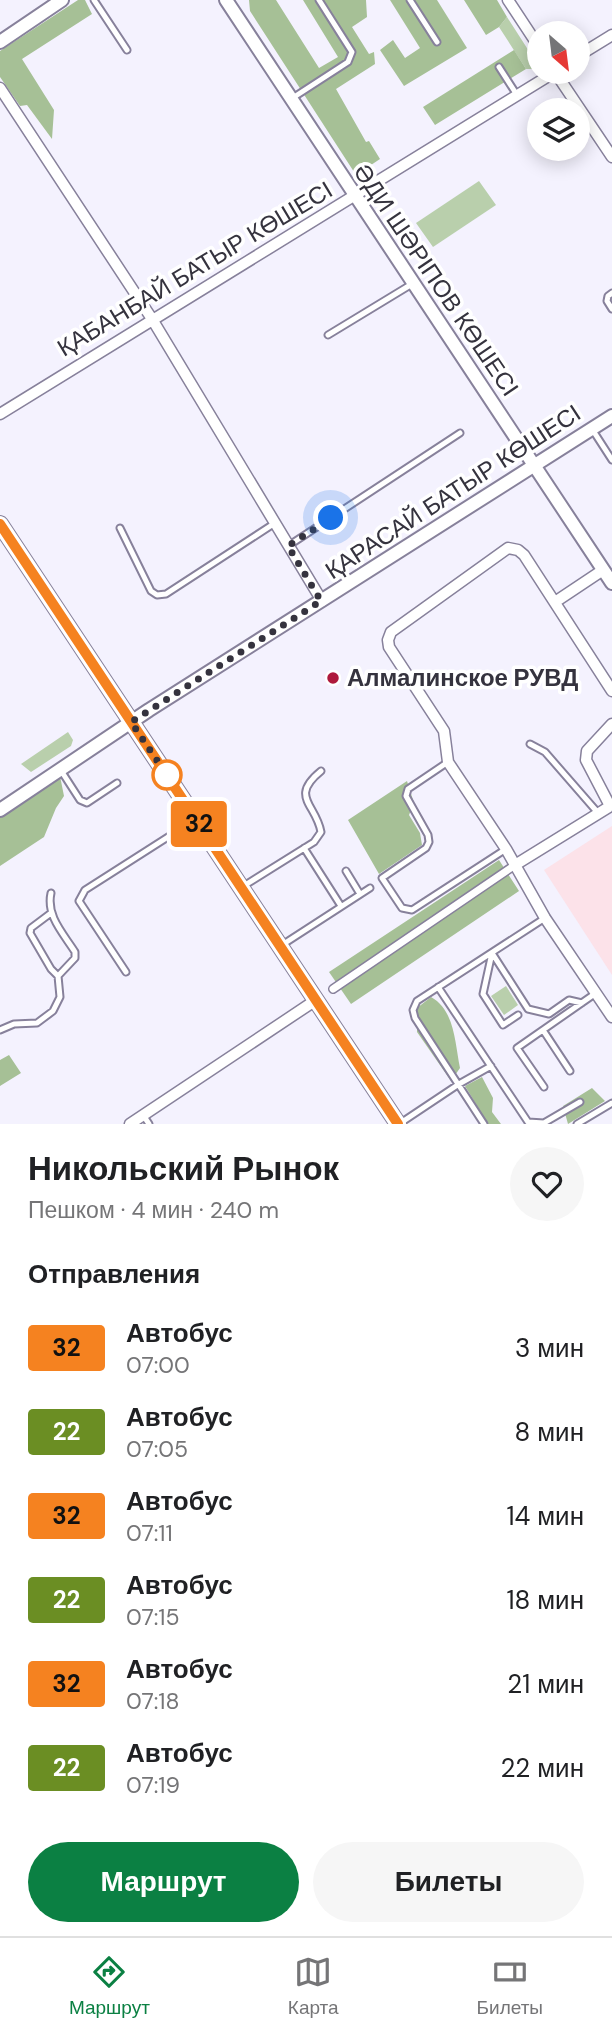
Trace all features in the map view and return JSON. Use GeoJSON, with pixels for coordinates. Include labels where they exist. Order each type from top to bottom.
{"type":"FeatureCollection","features":[{"type":"Feature","properties":{"kind":"main road"},"geometry":{"type":"LineString","coordinates":[[0,524],[398,1124]]}},
{"type":"Feature","properties":{"kind":"street"},"geometry":{"type":"LineString","coordinates":[[0,42],[62,0]]}},
{"type":"Feature","properties":{"kind":"street","name":"ӘДИ ШӘРІПОВ КӨШЕСІ"},"geometry":{"type":"LineString","coordinates":[[226,0],[612,583]]}},
{"type":"Feature","properties":{"kind":"street"},"geometry":{"type":"LineString","coordinates":[[508,0],[527,29]]}},
{"type":"Feature","properties":{"kind":"street"},"geometry":{"type":"LineString","coordinates":[[590,49],[612,35]]}},
{"type":"Feature","properties":{"kind":"street","name":"ҚАБАНБАЙ БАТЫР КӨШЕСІ"},"geometry":{"type":"LineString","coordinates":[[0,414],[535,84]]}},
{"type":"Feature","properties":{"kind":"street"},"geometry":{"type":"LineString","coordinates":[[563,84],[612,157]]}},
{"type":"Feature","properties":{"kind":"street"},"geometry":{"type":"LineString","coordinates":[[0,88],[152,319],[321,601]]}},
{"type":"Feature","properties":{"kind":"street","name":"ҚАРАСАЙ БАТЫР КӨШЕСІ"},"geometry":{"type":"LineString","coordinates":[[0,810],[131,722],[612,416]]}},
{"type":"Feature","properties":{"kind":"street"},"geometry":{"type":"LineString","coordinates":[[612,691],[524,555],[518,550],[508,548],[391,632],[388,640],[389,647],[444,731],[448,762],[506,849],[545,918],[612,1017]]}},
{"type":"Feature","properties":{"kind":"street"},"geometry":{"type":"LineString","coordinates":[[555,602],[603,569]]}},
{"type":"Feature","properties":{"kind":"street"},"geometry":{"type":"LineString","coordinates":[[333,989],[515,865],[611,805],[586,760],[587,751],[612,724]]}},
{"type":"Feature","properties":{"kind":"street"},"geometry":{"type":"LineString","coordinates":[[130,1124],[146,1119],[316,1000]]}},
{"type":"Feature","properties":{"kind":"lane"},"geometry":{"type":"LineString","coordinates":[[94,0],[114,23],[127,50]]}},
{"type":"Feature","properties":{"kind":"lane"},"geometry":{"type":"LineString","coordinates":[[291,99],[348,62],[351,57],[352,52],[319,0]]}},
{"type":"Feature","properties":{"kind":"lane"},"geometry":{"type":"LineString","coordinates":[[410,0],[437,42]]}},
{"type":"Feature","properties":{"kind":"lane"},"geometry":{"type":"LineString","coordinates":[[499,67],[517,95]]}},
{"type":"Feature","properties":{"kind":"lane"},"geometry":{"type":"LineString","coordinates":[[328,335],[413,283]]}},
{"type":"Feature","properties":{"kind":"lane"},"geometry":{"type":"LineString","coordinates":[[612,293],[607,301],[612,309]]}},
{"type":"Feature","properties":{"kind":"lane"},"geometry":{"type":"LineString","coordinates":[[592,429],[612,460]]}},
{"type":"Feature","properties":{"kind":"lane"},"geometry":{"type":"LineString","coordinates":[[288,546],[460,433]]}},
{"type":"Feature","properties":{"kind":"lane"},"geometry":{"type":"LineString","coordinates":[[120,528],[151,591],[158,595],[166,594],[275,523]]}},
{"type":"Feature","properties":{"kind":"lane"},"geometry":{"type":"LineString","coordinates":[[530,744],[545,752],[599,814]]}},
{"type":"Feature","properties":{"kind":"lane"},"geometry":{"type":"LineString","coordinates":[[448,762],[408,789],[406,796],[428,835],[429,842],[426,848],[382,878],[402,908],[412,910],[506,849]]}},
{"type":"Feature","properties":{"kind":"lane"},"geometry":{"type":"LineString","coordinates":[[60,769],[80,800],[87,803],[117,783]]}},
{"type":"Feature","properties":{"kind":"lane"},"geometry":{"type":"LineString","coordinates":[[241,888],[314,842],[321,832],[304,791],[309,781],[321,772]]}},
{"type":"Feature","properties":{"kind":"lane"},"geometry":{"type":"LineString","coordinates":[[126,972],[79,901],[80,895],[196,819]]}},
{"type":"Feature","properties":{"kind":"lane"},"geometry":{"type":"LineString","coordinates":[[304,848],[341,906]]}},
{"type":"Feature","properties":{"kind":"lane"},"geometry":{"type":"LineString","coordinates":[[346,871],[360,894]]}},
{"type":"Feature","properties":{"kind":"lane"},"geometry":{"type":"LineString","coordinates":[[280,946],[370,888]]}},
{"type":"Feature","properties":{"kind":"lane"},"geometry":{"type":"LineString","coordinates":[[51,893],[51,913],[75,952],[75,958],[58,976]]}},
{"type":"Feature","properties":{"kind":"lane"},"geometry":{"type":"LineString","coordinates":[[0,1030],[14,1024],[37,1023],[53,1011],[60,997],[58,976],[30,933],[31,928],[51,913]]}},
{"type":"Feature","properties":{"kind":"lane"},"geometry":{"type":"LineString","coordinates":[[484,1124],[415,1018],[413,1010],[417,1001],[545,918]]}},
{"type":"Feature","properties":{"kind":"lane"},"geometry":{"type":"LineString","coordinates":[[492,953],[528,1009],[550,1014],[569,1000],[582,1003]]}},
{"type":"Feature","properties":{"kind":"lane"},"geometry":{"type":"LineString","coordinates":[[492,953],[483,994],[503,1025],[519,1015]]}},
{"type":"Feature","properties":{"kind":"lane"},"geometry":{"type":"LineString","coordinates":[[438,987],[528,1122],[544,1124],[580,1102]]}},
{"type":"Feature","properties":{"kind":"lane"},"geometry":{"type":"LineString","coordinates":[[544,1087],[517,1048],[596,993]]}},
{"type":"Feature","properties":{"kind":"lane"},"geometry":{"type":"LineString","coordinates":[[543,1030],[570,1071]]}},
{"type":"Feature","properties":{"kind":"lane"},"geometry":{"type":"LineString","coordinates":[[398,1124],[491,1066]]}},
{"type":"Feature","properties":{"kind":"lane"},"geometry":{"type":"LineString","coordinates":[[577,1124],[612,1102]]}},
{"type":"Feature","properties":{"kind":"shaded area"},"geometry":{"type":"Polygon","coordinates":[[[612,826],[612,975],[544,870],[612,826]]]}},
{"type":"Feature","properties":{"kind":"green space"},"geometry":{"type":"Polygon","coordinates":[[[78,0],[85,0],[92,14],[22,59],[54,110],[52,139],[27,105],[20,106],[0,77],[0,51],[78,0]]]}},
{"type":"Feature","properties":{"kind":"green space"},"geometry":{"type":"Polygon","coordinates":[[[249,0],[276,0],[319,68],[338,57],[303,0],[366,0],[367,17],[352,27],[369,54],[374,52],[375,64],[336,89],[366,142],[369,141],[380,159],[356,175],[250,11],[249,0]]]}},
{"type":"Feature","properties":{"kind":"green space"},"geometry":{"type":"Polygon","coordinates":[[[390,0],[437,0],[467,48],[404,86],[380,50],[393,40],[405,58],[420,48],[390,0]]]}},
{"type":"Feature","properties":{"kind":"green space"},"geometry":{"type":"Polygon","coordinates":[[[464,0],[497,0],[507,17],[499,27],[486,35],[464,0]]]}},
{"type":"Feature","properties":{"kind":"green space"},"geometry":{"type":"Polygon","coordinates":[[[507,17],[527,48],[527,69],[526,69],[499,27],[507,17]]]}},
{"type":"Feature","properties":{"kind":"green space"},"geometry":{"type":"Polygon","coordinates":[[[514,50],[526,69],[435,125],[423,107],[514,50]]]}},
{"type":"Feature","properties":{"kind":"green space"},"geometry":{"type":"Polygon","coordinates":[[[479,181],[496,205],[433,247],[416,223],[479,181]]]}},
{"type":"Feature","properties":{"kind":"green space"},"geometry":{"type":"Polygon","coordinates":[[[68,732],[73,740],[71,746],[31,772],[21,764],[68,732]]]}},
{"type":"Feature","properties":{"kind":"green space"},"geometry":{"type":"Polygon","coordinates":[[[60,776],[64,796],[44,837],[0,866],[0,817],[60,776]]]}},
{"type":"Feature","properties":{"kind":"green space"},"geometry":{"type":"Polygon","coordinates":[[[407,781],[414,803],[409,815],[420,833],[422,845],[379,874],[348,820],[407,781]]]}},
{"type":"Feature","properties":{"kind":"green space"},"geometry":{"type":"Polygon","coordinates":[[[499,860],[519,891],[351,1004],[329,972],[499,860]]]}},
{"type":"Feature","properties":{"kind":"green space"},"geometry":{"type":"Polygon","coordinates":[[[506,986],[518,1005],[504,1015],[491,996],[506,986]]]}},
{"type":"Feature","properties":{"kind":"green space"},"geometry":{"type":"Polygon","coordinates":[[[431,997],[445,1010],[453,1028],[460,1068],[451,1081],[417,1032],[417,1008],[431,997]]]}},
{"type":"Feature","properties":{"kind":"green space"},"geometry":{"type":"Polygon","coordinates":[[[9,1055],[21,1073],[0,1086],[0,1060],[9,1055]]]}},
{"type":"Feature","properties":{"kind":"green space"},"geometry":{"type":"Polygon","coordinates":[[[482,1077],[493,1098],[492,1112],[501,1124],[488,1124],[465,1086],[482,1077]]]}},
{"type":"Feature","properties":{"kind":"green space"},"geometry":{"type":"Polygon","coordinates":[[[592,1088],[605,1101],[568,1124],[563,1106],[592,1088]]]}},
{"type":"Feature","properties":{"kind":"bus line","name":"32"},"geometry":{"type":"LineString","coordinates":[[0,524],[398,1124]]}},
{"type":"Feature","properties":{"kind":"place","name":"Алмалинское РУВД"},"geometry":{"type":"Point","coordinates":[333,678]}},
{"type":"Feature","properties":{"kind":"route"},"geometry":{"type":"LineString","coordinates":[[167,775],[169,778],[131,722],[321,601],[288,546],[331,518]]}}]}
